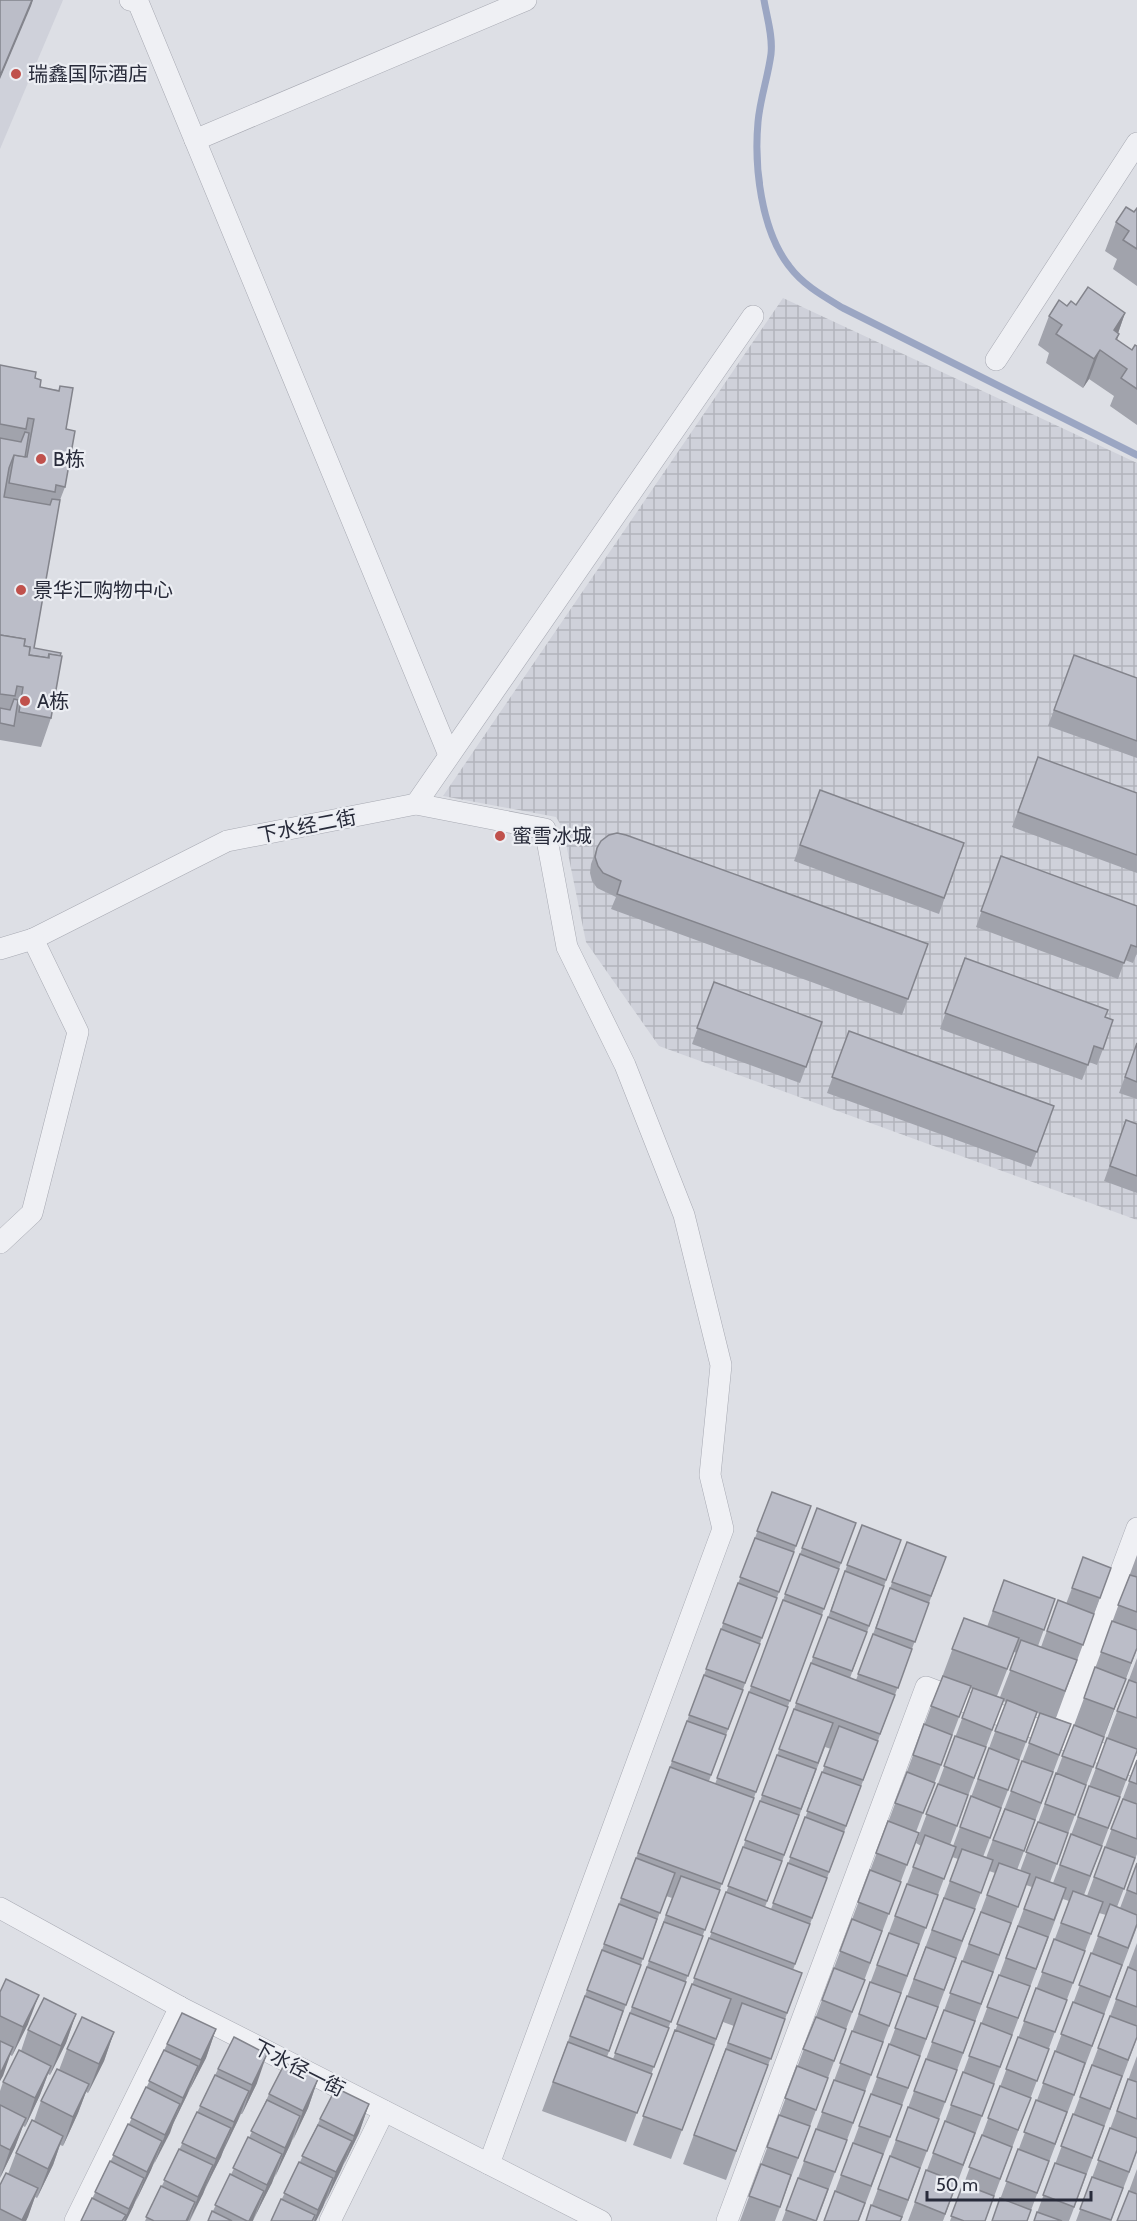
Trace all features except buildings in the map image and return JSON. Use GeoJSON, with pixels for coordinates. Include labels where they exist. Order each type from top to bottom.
{"type":"FeatureCollection","features":[{"type":"Feature","properties":{"kind":"street"},"geometry":{"type":"LineString","coordinates":[[130,0],[138,2],[449,755]]}},
{"type":"Feature","properties":{"kind":"street"},"geometry":{"type":"LineString","coordinates":[[195,140],[525,0]]}},
{"type":"Feature","properties":{"kind":"street"},"geometry":{"type":"LineString","coordinates":[[996,360],[1137,143]]}},
{"type":"Feature","properties":{"kind":"street"},"geometry":{"type":"LineString","coordinates":[[416,804],[753,316]]}},
{"type":"Feature","properties":{"kind":"street","name":"下水经二街"},"geometry":{"type":"LineString","coordinates":[[0,949],[33,939],[227,842],[416,804],[545,829],[567,946],[625,1065],[684,1215],[721,1365],[710,1476],[723,1529],[489,2164]]}},
{"type":"Feature","properties":{"kind":"street"},"geometry":{"type":"LineString","coordinates":[[0,1244],[32,1213],[78,1032],[33,939]]}},
{"type":"Feature","properties":{"kind":"street"},"geometry":{"type":"LineString","coordinates":[[1059,1737],[1137,1528]]}},
{"type":"Feature","properties":{"kind":"street"},"geometry":{"type":"LineString","coordinates":[[728,2221],[926,1687],[1137,1767]]}},
{"type":"Feature","properties":{"kind":"street","name":"下水径一街"},"geometry":{"type":"LineString","coordinates":[[0,1908],[180,2007],[601,2221]]}},
{"type":"Feature","properties":{"kind":"street"},"geometry":{"type":"LineString","coordinates":[[75,2221],[180,2007]]}},
{"type":"Feature","properties":{"kind":"street"},"geometry":{"type":"LineString","coordinates":[[330,2221],[384,2111]]}},
{"type":"Feature","properties":{"kind":"shaded area","name":"瑞鑫国际酒店"},"geometry":{"type":"Polygon","coordinates":[[[0,0],[63,0],[0,149],[0,0]]]}},
{"type":"Feature","properties":{"kind":"shaded area"},"geometry":{"type":"Polygon","coordinates":[[[783,298],[1137,463],[1137,1220],[659,1046],[586,942],[563,829],[556,817],[443,796],[783,298]]]}},
{"type":"Feature","properties":{"kind":"waterway"},"geometry":{"type":"LineString","coordinates":[[764,0],[771,47],[770,63],[760,105],[757,158],[766,216],[779,251],[789,266],[814,290],[843,308],[1137,455]]}},
{"type":"Feature","properties":{"kind":"place","name":"瑞鑫国际酒店"},"geometry":{"type":"Point","coordinates":[16,74]}},
{"type":"Feature","properties":{"kind":"place","name":"B栋"},"geometry":{"type":"Point","coordinates":[41,459]}},
{"type":"Feature","properties":{"kind":"place","name":"景华汇购物中心"},"geometry":{"type":"Point","coordinates":[21,590]}},
{"type":"Feature","properties":{"kind":"place","name":"A栋"},"geometry":{"type":"Point","coordinates":[25,701]}},
{"type":"Feature","properties":{"kind":"place","name":"蜜雪冰城"},"geometry":{"type":"Point","coordinates":[500,836]}}]}
